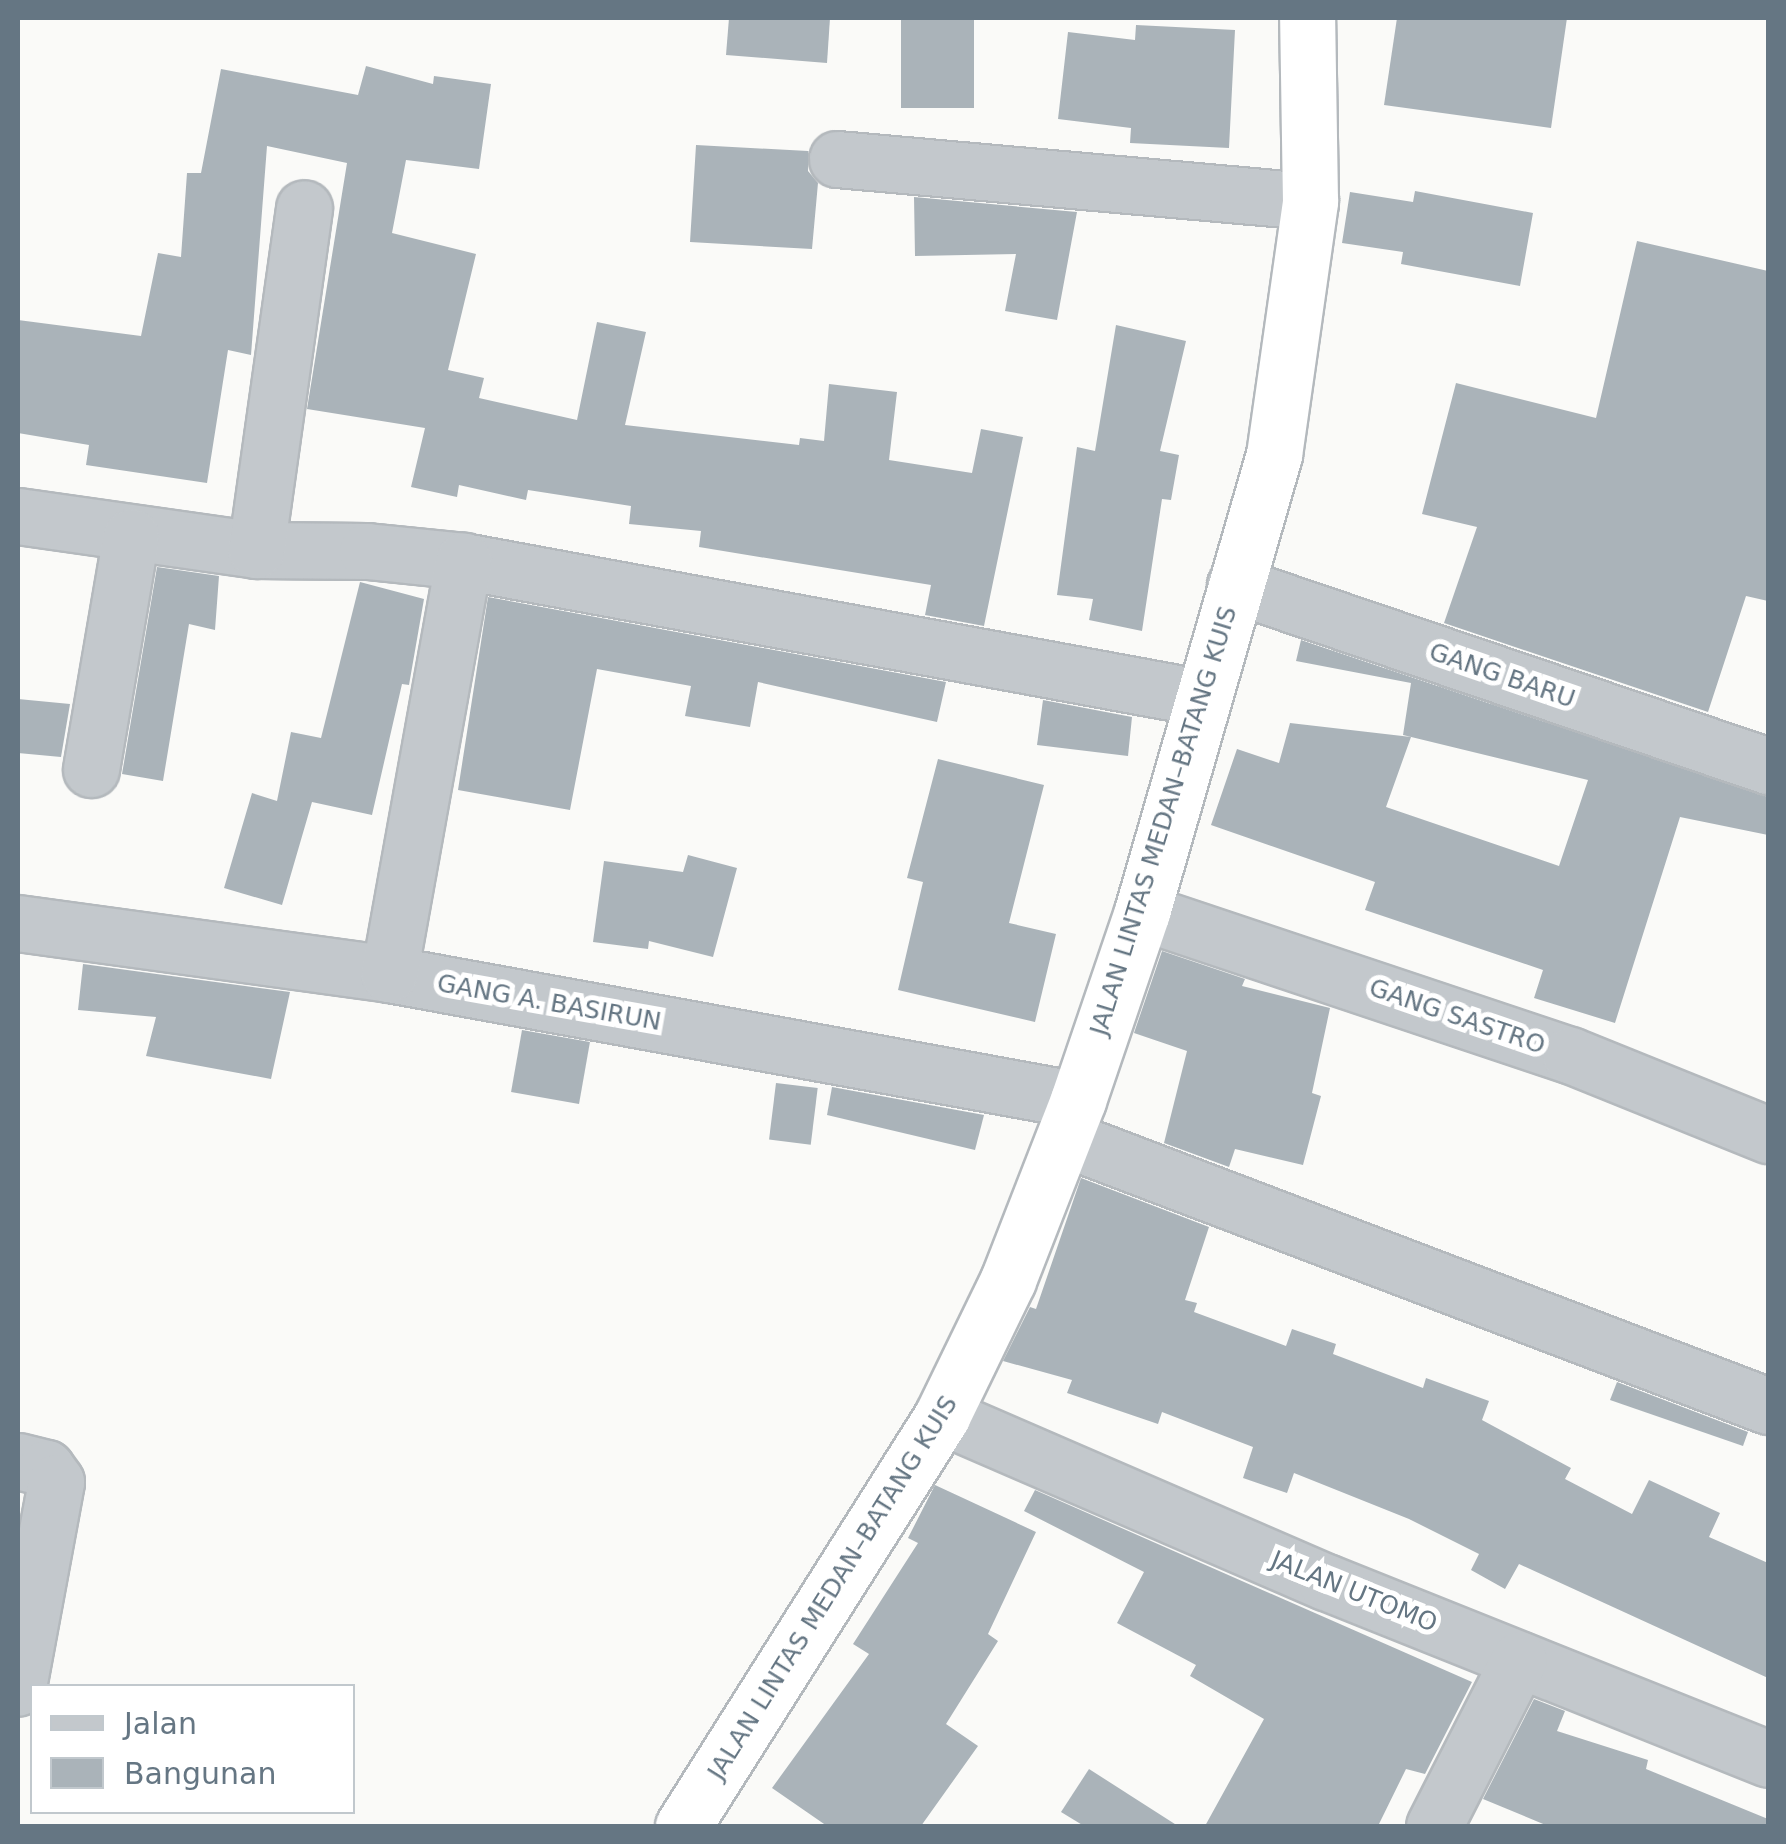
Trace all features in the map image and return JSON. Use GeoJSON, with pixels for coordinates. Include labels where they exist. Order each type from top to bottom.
{"type":"FeatureCollection","features":[{"type":"Feature","properties":{"kind":"highway","name":"JALAN LINTAS MEDAN–BATANG KUIS"},"geometry":{"type":"LineString","coordinates":[[683,1826],[942,1416],[1008,1280],[1071,1119],[1142,912],[1198,697],[1274,455],[1310,201],[1307,18]]}},
{"type":"Feature","properties":{"kind":"street"},"geometry":{"type":"LineString","coordinates":[[836,159],[1310,201]]}},
{"type":"Feature","properties":{"kind":"street"},"geometry":{"type":"LineString","coordinates":[[256,550],[304,208]]}},
{"type":"Feature","properties":{"kind":"street"},"geometry":{"type":"LineString","coordinates":[[18,516],[130,536],[256,550],[367,551],[463,561],[1198,697]]}},
{"type":"Feature","properties":{"kind":"street"},"geometry":{"type":"LineString","coordinates":[[91,769],[130,536]]}},
{"type":"Feature","properties":{"kind":"street"},"geometry":{"type":"LineString","coordinates":[[389,974],[463,561]]}},
{"type":"Feature","properties":{"kind":"street","name":"GANG BARU"},"geometry":{"type":"LineString","coordinates":[[1235,585],[1768,766]]}},
{"type":"Feature","properties":{"kind":"street","name":"GANG SASTRO"},"geometry":{"type":"LineString","coordinates":[[1142,912],[1570,1056],[1768,1135]]}},
{"type":"Feature","properties":{"kind":"street","name":"GANG A. BASIRUN"},"geometry":{"type":"LineString","coordinates":[[18,923],[389,974],[1071,1119],[1768,1406]]}},
{"type":"Feature","properties":{"kind":"street","name":"JALAN UTOMO"},"geometry":{"type":"LineString","coordinates":[[942,1416],[1519,1659],[1768,1759]]}},
{"type":"Feature","properties":{"kind":"street"},"geometry":{"type":"LineString","coordinates":[[18,1461],[46,1468],[56,1482],[18,1688]]}},
{"type":"Feature","properties":{"kind":"street"},"geometry":{"type":"LineString","coordinates":[[1434,1826],[1519,1659]]}},
{"type":"Feature","properties":{"kind":"building"},"geometry":{"type":"Polygon","coordinates":[[[729,18],[830,18],[827,63],[726,55],[729,18]]]}},
{"type":"Feature","properties":{"kind":"building"},"geometry":{"type":"Polygon","coordinates":[[[901,18],[974,18],[974,108],[901,108],[901,18]]]}},
{"type":"Feature","properties":{"kind":"building"},"geometry":{"type":"Polygon","coordinates":[[[1397,18],[1567,18],[1551,128],[1384,105],[1397,18]]]}},
{"type":"Feature","properties":{"kind":"building"},"geometry":{"type":"Polygon","coordinates":[[[1136,25],[1235,30],[1229,148],[1130,143],[1131,128],[1058,119],[1068,32],[1135,40],[1136,25]]]}},
{"type":"Feature","properties":{"kind":"building"},"geometry":{"type":"Polygon","coordinates":[[[366,66],[433,84],[434,76],[491,84],[479,169],[406,160],[392,233],[476,254],[448,370],[484,378],[479,398],[577,420],[597,322],[646,332],[625,425],[799,445],[800,438],[824,441],[829,384],[897,392],[889,460],[972,473],[981,429],[1023,437],[984,626],[925,615],[931,585],[699,547],[701,531],[629,524],[631,506],[528,490],[526,500],[459,485],[457,497],[411,487],[425,428],[307,409],[347,163],[267,146],[251,355],[228,350],[207,483],[86,465],[89,445],[18,433],[18,320],[141,336],[158,253],[181,257],[187,173],[201,173],[221,69],[358,95],[366,66]]]}},
{"type":"Feature","properties":{"kind":"building"},"geometry":{"type":"Polygon","coordinates":[[[696,145],[808,151],[808,171],[818,183],[812,249],[690,242],[696,145]]]}},
{"type":"Feature","properties":{"kind":"building"},"geometry":{"type":"Polygon","coordinates":[[[1415,191],[1533,213],[1520,286],[1401,264],[1403,252],[1342,243],[1350,192],[1413,202],[1415,191]]]}},
{"type":"Feature","properties":{"kind":"building"},"geometry":{"type":"Polygon","coordinates":[[[914,197],[1077,212],[1057,320],[1005,311],[1016,254],[915,256],[914,197]]]}},
{"type":"Feature","properties":{"kind":"building"},"geometry":{"type":"Polygon","coordinates":[[[1637,241],[1768,271],[1768,601],[1746,596],[1708,712],[1444,623],[1477,527],[1422,514],[1456,383],[1596,418],[1637,241]]]}},
{"type":"Feature","properties":{"kind":"building"},"geometry":{"type":"Polygon","coordinates":[[[1116,325],[1186,341],[1160,451],[1179,455],[1171,500],[1162,499],[1142,631],[1089,620],[1093,599],[1057,595],[1077,447],[1095,451],[1116,325]]]}},
{"type":"Feature","properties":{"kind":"building"},"geometry":{"type":"Polygon","coordinates":[[[157,567],[219,576],[215,630],[189,624],[163,781],[122,774],[157,567]]]}},
{"type":"Feature","properties":{"kind":"building"},"geometry":{"type":"Polygon","coordinates":[[[360,582],[424,599],[409,685],[402,684],[372,815],[312,802],[282,905],[224,888],[252,793],[277,801],[291,732],[321,738],[360,582]]]}},
{"type":"Feature","properties":{"kind":"building"},"geometry":{"type":"Polygon","coordinates":[[[488,597],[946,682],[937,722],[758,682],[750,727],[685,716],[691,686],[597,669],[570,810],[458,790],[488,597]]]}},
{"type":"Feature","properties":{"kind":"building"},"geometry":{"type":"Polygon","coordinates":[[[1301,640],[1768,797],[1768,835],[1680,817],[1615,1023],[1534,998],[1543,970],[1365,910],[1375,882],[1211,825],[1237,749],[1279,763],[1290,723],[1411,737],[1386,807],[1559,866],[1588,780],[1403,735],[1411,683],[1296,661],[1301,640]]]}},
{"type":"Feature","properties":{"kind":"building"},"geometry":{"type":"Polygon","coordinates":[[[18,699],[70,704],[61,757],[18,753],[18,699]]]}},
{"type":"Feature","properties":{"kind":"building"},"geometry":{"type":"Polygon","coordinates":[[[1043,700],[1132,717],[1128,756],[1037,745],[1043,700]]]}},
{"type":"Feature","properties":{"kind":"building"},"geometry":{"type":"Polygon","coordinates":[[[938,759],[1044,785],[1009,923],[1056,934],[1035,1022],[898,990],[923,882],[907,878],[938,759]]]}},
{"type":"Feature","properties":{"kind":"building"},"geometry":{"type":"Polygon","coordinates":[[[688,855],[737,868],[713,957],[649,941],[648,949],[593,942],[604,861],[683,872],[688,855]]]}},
{"type":"Feature","properties":{"kind":"building"},"geometry":{"type":"Polygon","coordinates":[[[1162,951],[1245,979],[1242,986],[1330,1008],[1312,1093],[1321,1096],[1303,1165],[1235,1149],[1229,1167],[1164,1143],[1187,1051],[1134,1033],[1162,951]]]}},
{"type":"Feature","properties":{"kind":"building"},"geometry":{"type":"Polygon","coordinates":[[[83,964],[290,992],[271,1079],[146,1056],[156,1017],[78,1010],[83,964]]]}},
{"type":"Feature","properties":{"kind":"building"},"geometry":{"type":"Polygon","coordinates":[[[522,1030],[590,1042],[579,1104],[511,1092],[522,1030]]]}},
{"type":"Feature","properties":{"kind":"building"},"geometry":{"type":"Polygon","coordinates":[[[776,1083],[818,1088],[811,1145],[769,1140],[776,1083]]]}},
{"type":"Feature","properties":{"kind":"building"},"geometry":{"type":"Polygon","coordinates":[[[832,1087],[984,1115],[975,1150],[827,1115],[832,1087]]]}},
{"type":"Feature","properties":{"kind":"building"},"geometry":{"type":"Polygon","coordinates":[[[1081,1178],[1209,1227],[1185,1300],[1197,1303],[1194,1312],[1286,1346],[1292,1329],[1336,1344],[1333,1354],[1423,1388],[1426,1378],[1489,1401],[1482,1420],[1571,1468],[1565,1479],[1632,1514],[1649,1480],[1720,1513],[1709,1537],[1768,1563],[1768,1678],[1519,1564],[1505,1589],[1471,1570],[1479,1554],[1409,1519],[1294,1473],[1287,1493],[1243,1478],[1253,1447],[1162,1412],[1158,1424],[1067,1393],[1072,1380],[1003,1361],[1030,1307],[1036,1309],[1081,1178]]]}},
{"type":"Feature","properties":{"kind":"building"},"geometry":{"type":"Polygon","coordinates":[[[1617,1382],[1748,1432],[1743,1446],[1610,1400],[1617,1382]]]}},
{"type":"Feature","properties":{"kind":"building"},"geometry":{"type":"Polygon","coordinates":[[[935,1485],[1036,1532],[988,1634],[998,1641],[946,1724],[978,1746],[921,1826],[827,1826],[772,1788],[869,1654],[853,1644],[918,1543],[908,1538],[935,1485]]]}},
{"type":"Feature","properties":{"kind":"building"},"geometry":{"type":"Polygon","coordinates":[[[1035,1490],[1472,1682],[1425,1774],[1406,1769],[1378,1826],[1205,1826],[1264,1719],[1190,1676],[1196,1665],[1117,1623],[1144,1572],[1024,1511],[1035,1490]]]}},
{"type":"Feature","properties":{"kind":"building"},"geometry":{"type":"Polygon","coordinates":[[[1534,1699],[1565,1711],[1557,1731],[1648,1760],[1646,1769],[1768,1819],[1768,1826],[1548,1826],[1483,1799],[1534,1699]]]}},
{"type":"Feature","properties":{"kind":"building"},"geometry":{"type":"Polygon","coordinates":[[[1089,1769],[1178,1826],[1084,1826],[1061,1812],[1089,1769]]]}}]}
